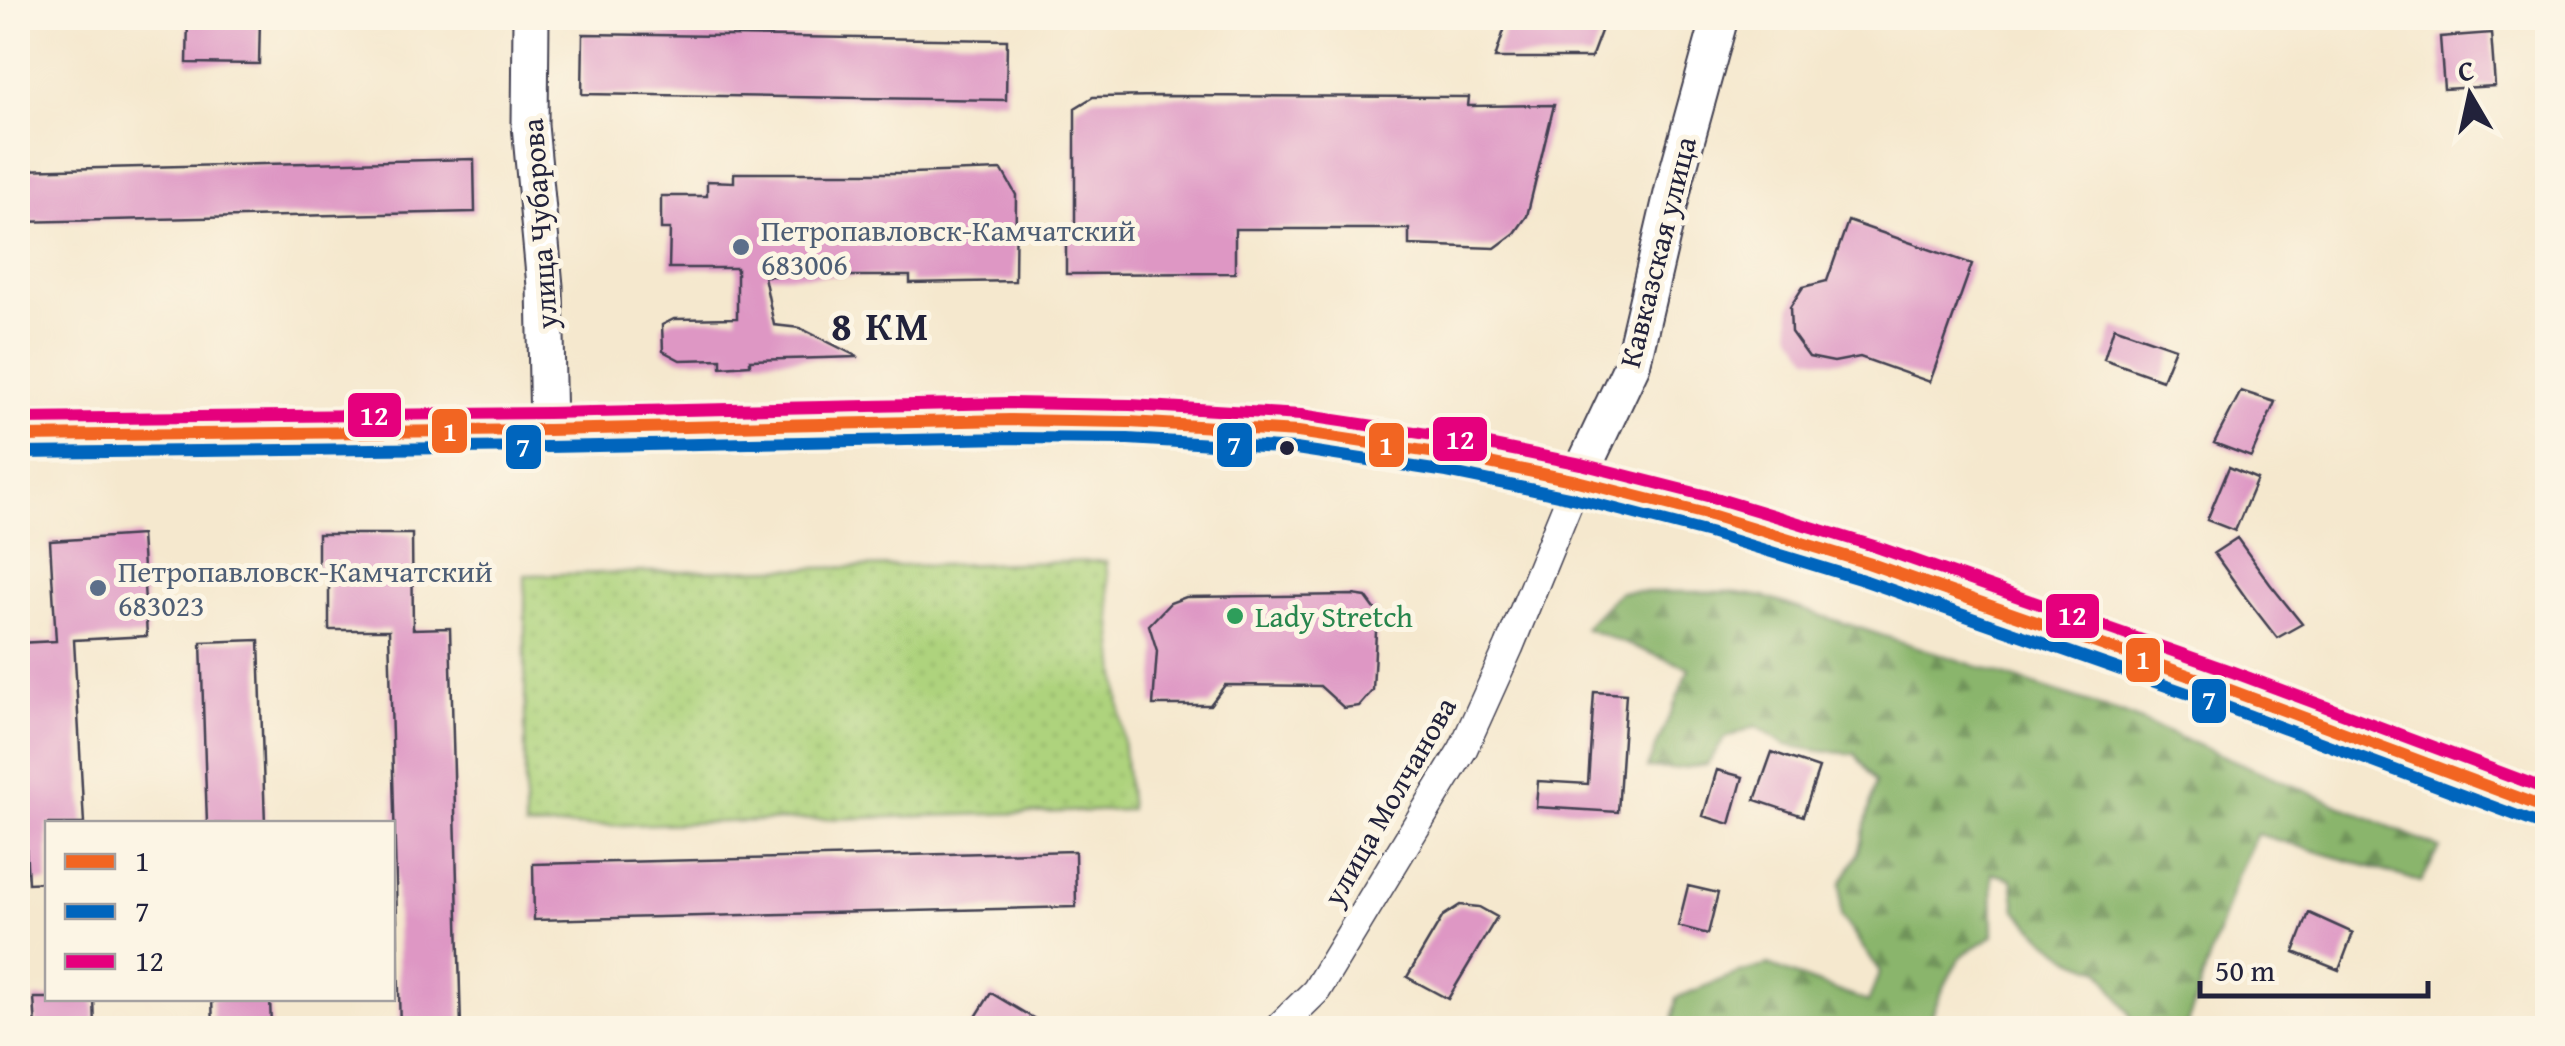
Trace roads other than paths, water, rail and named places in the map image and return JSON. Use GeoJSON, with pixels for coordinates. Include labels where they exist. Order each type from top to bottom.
{"type":"FeatureCollection","features":[{"type":"Feature","properties":{"kind":"main road"},"geometry":{"type":"LineString","coordinates":[[18,436],[1010,420],[1298,432],[1450,455],[1577,481],[1714,516],[1868,564],[2244,694],[2548,809]]}},
{"type":"Feature","properties":{"kind":"street","name":"улица Чубарова"},"geometry":{"type":"LineString","coordinates":[[531,18],[530,124],[547,310],[548,430]]}},
{"type":"Feature","properties":{"kind":"street","name":"Кавказская улица"},"geometry":{"type":"LineString","coordinates":[[1577,481],[1632,364],[1675,182],[1720,18]]}},
{"type":"Feature","properties":{"kind":"street","name":"улица Молчанова"},"geometry":{"type":"LineString","coordinates":[[1278,1028],[1316,990],[1463,750],[1577,481]]}},
{"type":"Feature","properties":{"kind":"place","name":"Петропавловск-Камчатский 683006"},"geometry":{"type":"Point","coordinates":[741,247]}},
{"type":"Feature","properties":{"kind":"place","name":"Петропавловск-Камчатский 683023"},"geometry":{"type":"Point","coordinates":[98,588]}},
{"type":"Feature","properties":{"kind":"place","name":"Lady Stretch"},"geometry":{"type":"Point","coordinates":[1235,616]}},
{"type":"Feature","properties":{"kind":"district","name":"8 КМ"},"geometry":{"type":"Point","coordinates":[881,325]}}]}
